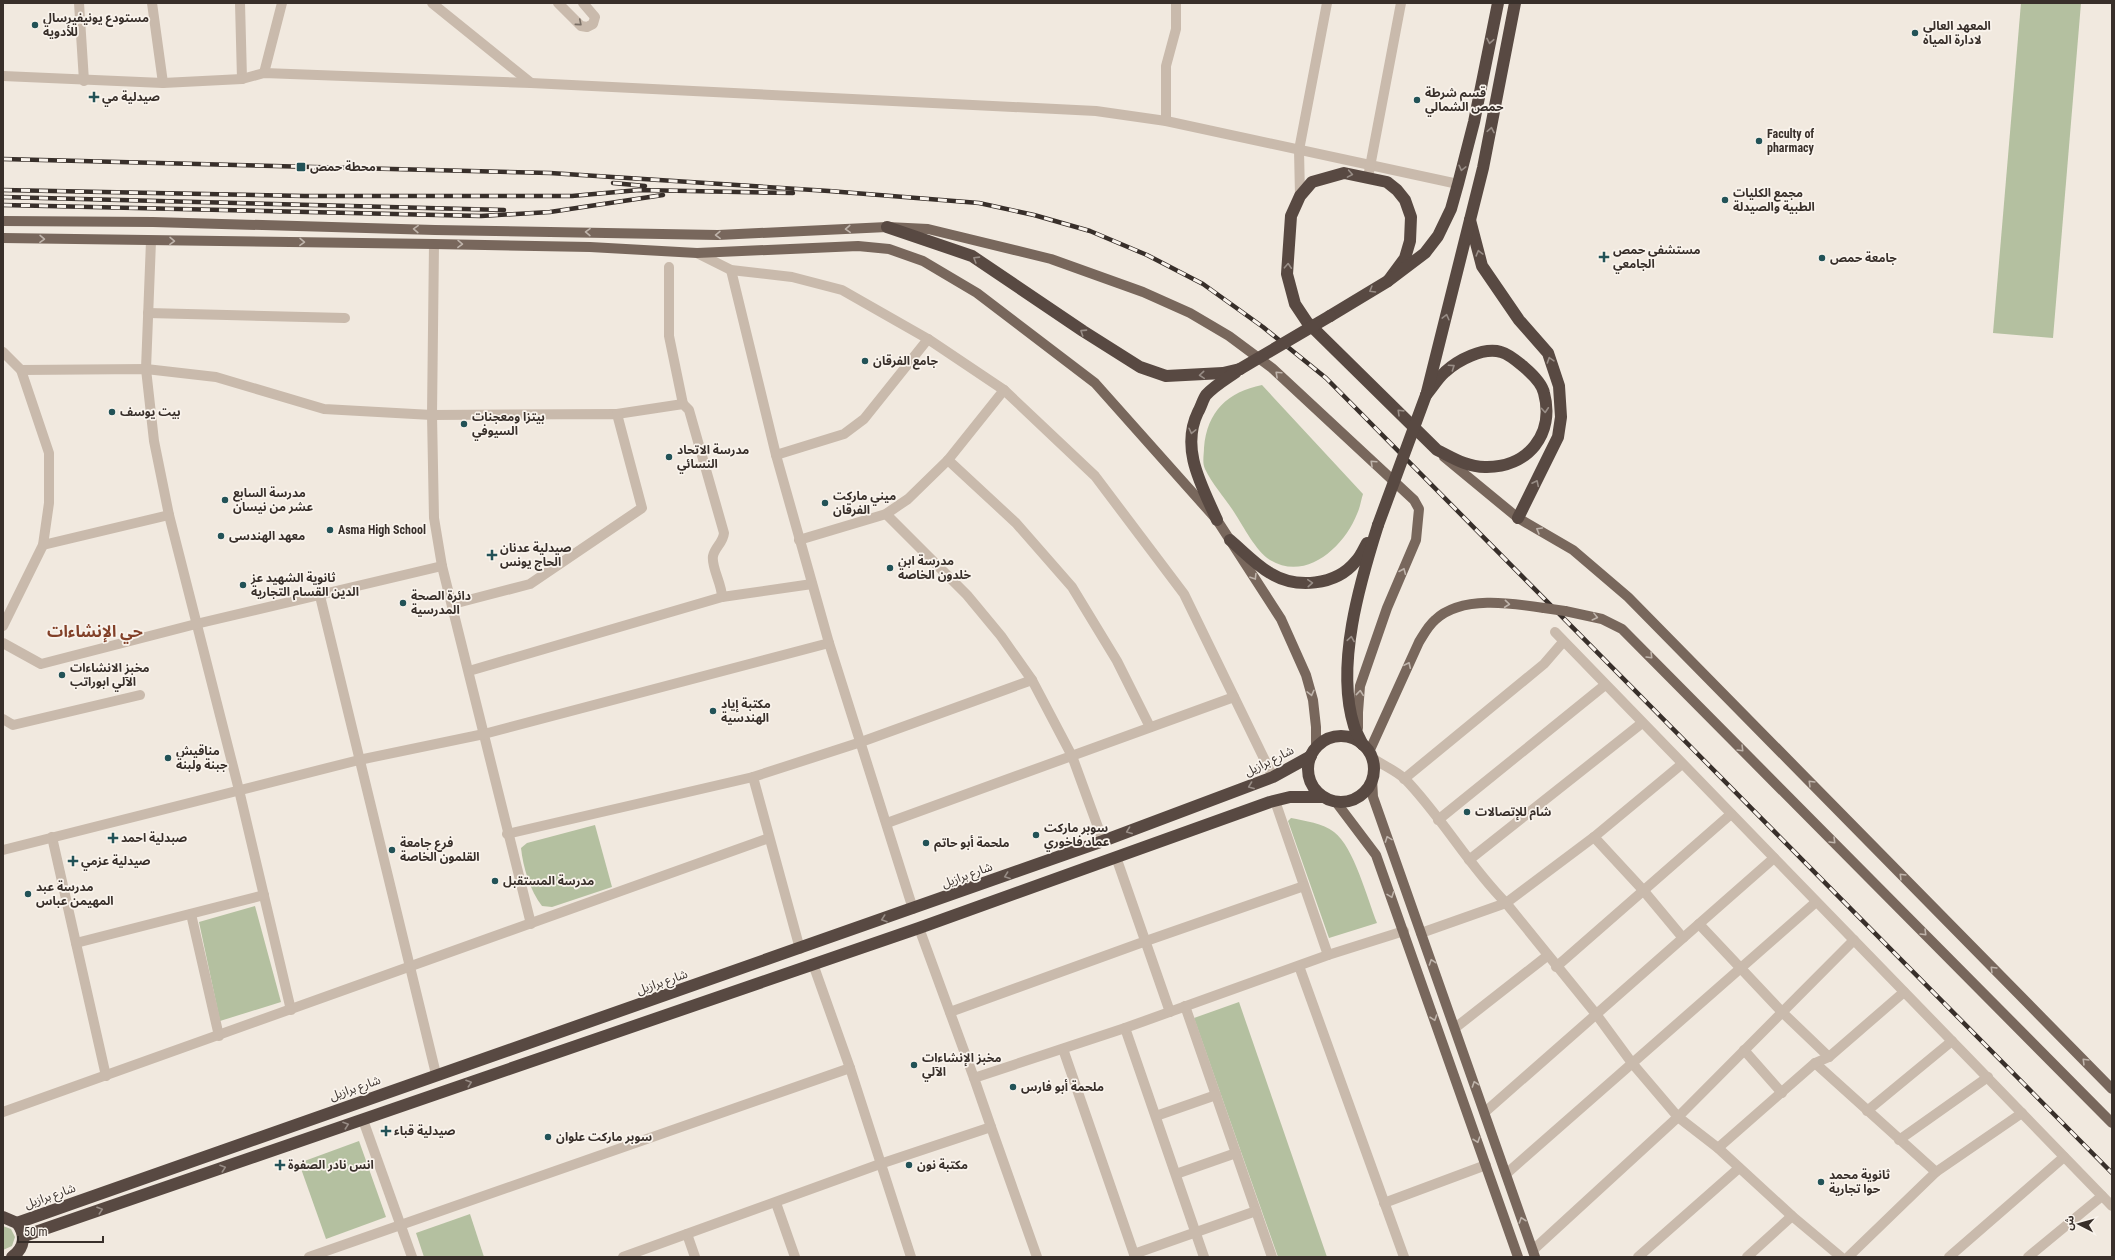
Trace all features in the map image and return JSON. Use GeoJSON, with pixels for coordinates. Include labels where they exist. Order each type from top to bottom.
{"type":"FeatureCollection","features":[{"type":"Feature","properties":{"kind":"highway"},"geometry":{"type":"LineString","coordinates":[[1217,520],[1198,479],[1192,457],[1191,437],[1196,417],[1206,396],[1240,369],[1388,281],[1425,252],[1438,236],[1451,209],[1474,122],[1498,3]]}},
{"type":"Feature","properties":{"kind":"highway"},"geometry":{"type":"LineString","coordinates":[[24,1236],[919,928],[1275,801],[1290,797],[1322,797],[1336,802],[1348,802],[1367,790],[1372,780],[1374,768],[1368,751],[1354,727],[1348,702],[1347,665],[1359,584],[1378,525],[1426,395],[1483,168],[1515,3]]}},
{"type":"Feature","properties":{"kind":"highway"},"geometry":{"type":"LineString","coordinates":[[1388,281],[1405,258],[1410,241],[1411,217],[1405,200],[1397,190],[1369,171],[1344,173],[1312,182],[1300,196],[1291,216],[1287,274],[1295,304],[1307,322],[1437,450],[1462,463],[1484,467],[1501,466],[1521,459],[1539,443],[1546,421],[1544,392],[1532,374],[1501,352],[1483,352],[1463,360],[1445,372],[1426,395]]}},
{"type":"Feature","properties":{"kind":"highway"},"geometry":{"type":"LineString","coordinates":[[1470,220],[1482,266],[1519,320],[1548,353],[1559,386],[1561,417],[1558,437],[1518,518]]}},
{"type":"Feature","properties":{"kind":"highway"},"geometry":{"type":"LineString","coordinates":[[887,227],[972,256],[1083,332],[1140,367],[1166,376],[1222,373],[1240,369]]}},
{"type":"Feature","properties":{"kind":"highway"},"geometry":{"type":"LineString","coordinates":[[1230,540],[1269,573],[1290,582],[1312,584],[1339,575],[1356,562],[1378,525]]}},
{"type":"Feature","properties":{"kind":"highway"},"geometry":{"type":"LineString","coordinates":[[1322,797],[1314,789],[1309,779],[1308,767],[1313,752],[1326,740],[1339,736],[1352,738],[1368,751]]}},
{"type":"Feature","properties":{"kind":"highway","name":"شارع برازيل"},"geometry":{"type":"LineString","coordinates":[[17,1222],[436,1074],[800,949],[1103,841],[1273,778],[1313,752]]}},
{"type":"Feature","properties":{"kind":"highway"},"geometry":{"type":"LineString","coordinates":[[3,1216],[17,1222],[24,1236],[22,1246],[17,1255]]}},
{"type":"Feature","properties":{"kind":"main road"},"geometry":{"type":"LineString","coordinates":[[3,221],[153,222],[435,230],[718,235],[887,227],[928,229],[1051,259],[1143,292],[1190,313],[1229,336],[1272,368],[1414,500],[1419,509],[1416,540],[1387,608],[1360,686],[1358,729],[1368,751]]}},
{"type":"Feature","properties":{"kind":"main road"},"geometry":{"type":"LineString","coordinates":[[3,238],[590,247],[697,252],[858,246],[889,249],[923,261],[976,293],[1095,384],[1217,520],[1281,620],[1306,675],[1313,700],[1316,727],[1313,752]]}},
{"type":"Feature","properties":{"kind":"main road"},"geometry":{"type":"LineString","coordinates":[[1437,450],[1518,518],[1573,550],[1628,597],[2112,1089]]}},
{"type":"Feature","properties":{"kind":"main road"},"geometry":{"type":"LineString","coordinates":[[1368,751],[1419,642],[1428,627],[1436,618],[1461,606],[1488,602],[1565,611],[1602,619],[1622,629],[2112,1123]]}},
{"type":"Feature","properties":{"kind":"main road"},"geometry":{"type":"LineString","coordinates":[[1372,780],[1373,797],[1534,1253]]}},
{"type":"Feature","properties":{"kind":"main road"},"geometry":{"type":"LineString","coordinates":[[1336,802],[1376,855],[1518,1257]]}},
{"type":"Feature","properties":{"kind":"street"},"geometry":{"type":"LineString","coordinates":[[79,3],[84,81]]}},
{"type":"Feature","properties":{"kind":"street"},"geometry":{"type":"LineString","coordinates":[[152,3],[163,83]]}},
{"type":"Feature","properties":{"kind":"street"},"geometry":{"type":"LineString","coordinates":[[240,3],[242,79]]}},
{"type":"Feature","properties":{"kind":"street"},"geometry":{"type":"LineString","coordinates":[[264,73],[282,3]]}},
{"type":"Feature","properties":{"kind":"street"},"geometry":{"type":"LineString","coordinates":[[432,3],[531,83]]}},
{"type":"Feature","properties":{"kind":"street"},"geometry":{"type":"LineString","coordinates":[[558,3],[581,26],[587,28],[593,24],[595,17],[583,3]]}},
{"type":"Feature","properties":{"kind":"street"},"geometry":{"type":"LineString","coordinates":[[1166,121],[1166,66],[1176,29],[1176,3]]}},
{"type":"Feature","properties":{"kind":"street"},"geometry":{"type":"LineString","coordinates":[[1300,196],[1299,150],[1327,3]]}},
{"type":"Feature","properties":{"kind":"street"},"geometry":{"type":"LineString","coordinates":[[1369,171],[1401,3]]}},
{"type":"Feature","properties":{"kind":"street"},"geometry":{"type":"LineString","coordinates":[[3,76],[84,81],[163,83],[242,79],[264,73],[531,83],[1096,111],[1166,121],[1299,150],[1369,171],[1458,184]]}},
{"type":"Feature","properties":{"kind":"street"},"geometry":{"type":"LineString","coordinates":[[151,241],[146,369],[154,441],[169,515],[239,790],[291,1010]]}},
{"type":"Feature","properties":{"kind":"street"},"geometry":{"type":"LineString","coordinates":[[434,244],[432,416],[434,518],[442,566],[453,604],[507,834],[531,924]]}},
{"type":"Feature","properties":{"kind":"street"},"geometry":{"type":"LineString","coordinates":[[697,252],[731,270],[792,277],[842,290],[928,339],[1004,390],[1095,476],[1184,594],[1273,778]]}},
{"type":"Feature","properties":{"kind":"street"},"geometry":{"type":"LineString","coordinates":[[670,267],[670,336],[683,404],[689,410],[724,534],[723,541],[713,556],[713,562],[722,587],[722,597]]}},
{"type":"Feature","properties":{"kind":"street"},"geometry":{"type":"LineString","coordinates":[[731,270],[776,455],[799,540],[829,643],[913,909]]}},
{"type":"Feature","properties":{"kind":"street"},"geometry":{"type":"LineString","coordinates":[[148,313],[345,318]]}},
{"type":"Feature","properties":{"kind":"street"},"geometry":{"type":"LineString","coordinates":[[776,455],[844,434],[864,419],[928,339]]}},
{"type":"Feature","properties":{"kind":"street"},"geometry":{"type":"LineString","coordinates":[[3,352],[21,370],[48,453],[49,502],[43,545],[3,626]]}},
{"type":"Feature","properties":{"kind":"street"},"geometry":{"type":"LineString","coordinates":[[21,370],[146,369],[216,376],[324,409],[432,416],[617,414],[683,404]]}},
{"type":"Feature","properties":{"kind":"street"},"geometry":{"type":"LineString","coordinates":[[799,540],[886,514],[908,499],[948,460],[1004,390]]}},
{"type":"Feature","properties":{"kind":"street"},"geometry":{"type":"LineString","coordinates":[[453,604],[530,584],[642,508],[617,414]]}},
{"type":"Feature","properties":{"kind":"street"},"geometry":{"type":"LineString","coordinates":[[948,460],[1016,523],[1072,587],[1117,661],[1150,727]]}},
{"type":"Feature","properties":{"kind":"street"},"geometry":{"type":"LineString","coordinates":[[886,514],[967,595],[1001,636],[1032,680],[1072,756],[1103,841]]}},
{"type":"Feature","properties":{"kind":"street"},"geometry":{"type":"LineString","coordinates":[[43,545],[169,515]]}},
{"type":"Feature","properties":{"kind":"street"},"geometry":{"type":"LineString","coordinates":[[3,643],[42,664],[196,624],[320,596],[442,566]]}},
{"type":"Feature","properties":{"kind":"street"},"geometry":{"type":"LineString","coordinates":[[469,671],[722,597],[812,584]]}},
{"type":"Feature","properties":{"kind":"street"},"geometry":{"type":"LineString","coordinates":[[320,596],[359,760],[412,967],[436,1074]]}},
{"type":"Feature","properties":{"kind":"street"},"geometry":{"type":"LineString","coordinates":[[1555,632],[1563,642],[2112,1206]]}},
{"type":"Feature","properties":{"kind":"street"},"geometry":{"type":"LineString","coordinates":[[1404,779],[1544,664],[1563,642]]}},
{"type":"Feature","properties":{"kind":"street"},"geometry":{"type":"LineString","coordinates":[[3,850],[359,760],[484,734],[829,643]]}},
{"type":"Feature","properties":{"kind":"street"},"geometry":{"type":"LineString","coordinates":[[507,834],[753,777],[861,742],[1032,680]]}},
{"type":"Feature","properties":{"kind":"street"},"geometry":{"type":"LineString","coordinates":[[1438,820],[1605,685]]}},
{"type":"Feature","properties":{"kind":"street"},"geometry":{"type":"LineString","coordinates":[[3,719],[13,724],[140,695]]}},
{"type":"Feature","properties":{"kind":"street"},"geometry":{"type":"LineString","coordinates":[[887,823],[1234,696]]}},
{"type":"Feature","properties":{"kind":"street"},"geometry":{"type":"LineString","coordinates":[[1469,860],[1642,723]]}},
{"type":"Feature","properties":{"kind":"street"},"geometry":{"type":"LineString","coordinates":[[1368,751],[1404,779],[1547,956],[1596,1014],[1632,1063],[1678,1117],[1718,1148],[1792,1216],[1841,1257]]}},
{"type":"Feature","properties":{"kind":"street"},"geometry":{"type":"LineString","coordinates":[[1422,933],[1506,904],[1594,836],[1682,764]]}},
{"type":"Feature","properties":{"kind":"street"},"geometry":{"type":"LineString","coordinates":[[753,777],[800,949]]}},
{"type":"Feature","properties":{"kind":"street"},"geometry":{"type":"LineString","coordinates":[[1275,801],[1328,955]]}},
{"type":"Feature","properties":{"kind":"street"},"geometry":{"type":"LineString","coordinates":[[1556,966],[1731,814]]}},
{"type":"Feature","properties":{"kind":"street"},"geometry":{"type":"LineString","coordinates":[[1594,836],[1643,890],[1683,938]]}},
{"type":"Feature","properties":{"kind":"street"},"geometry":{"type":"LineString","coordinates":[[52,837],[106,1076]]}},
{"type":"Feature","properties":{"kind":"street"},"geometry":{"type":"LineString","coordinates":[[3,1112],[412,967],[769,838]]}},
{"type":"Feature","properties":{"kind":"street"},"geometry":{"type":"LineString","coordinates":[[1116,857],[1170,1012]]}},
{"type":"Feature","properties":{"kind":"street"},"geometry":{"type":"LineString","coordinates":[[1485,1112],[1774,858]]}},
{"type":"Feature","properties":{"kind":"street"},"geometry":{"type":"LineString","coordinates":[[950,1012],[1304,886]]}},
{"type":"Feature","properties":{"kind":"street"},"geometry":{"type":"LineString","coordinates":[[76,943],[264,895]]}},
{"type":"Feature","properties":{"kind":"street"},"geometry":{"type":"LineString","coordinates":[[1506,1174],[1816,902]]}},
{"type":"Feature","properties":{"kind":"street"},"geometry":{"type":"LineString","coordinates":[[191,914],[219,1036]]}},
{"type":"Feature","properties":{"kind":"street"},"geometry":{"type":"LineString","coordinates":[[1699,924],[1782,1012],[1829,1057]]}},
{"type":"Feature","properties":{"kind":"street"},"geometry":{"type":"LineString","coordinates":[[919,928],[1037,1257]]}},
{"type":"Feature","properties":{"kind":"street"},"geometry":{"type":"LineString","coordinates":[[974,1078],[1125,1028],[1328,955],[1404,931]]}},
{"type":"Feature","properties":{"kind":"street"},"geometry":{"type":"LineString","coordinates":[[1534,1253],[1678,1117],[1854,940]]}},
{"type":"Feature","properties":{"kind":"street"},"geometry":{"type":"LineString","coordinates":[[1455,1028],[1547,956]]}},
{"type":"Feature","properties":{"kind":"street"},"geometry":{"type":"LineString","coordinates":[[813,964],[850,1068],[911,1257]]}},
{"type":"Feature","properties":{"kind":"street"},"geometry":{"type":"LineString","coordinates":[[1299,966],[1404,1257]]}},
{"type":"Feature","properties":{"kind":"street"},"geometry":{"type":"LineString","coordinates":[[1718,1148],[1815,1063],[1829,1057],[1904,992]]}},
{"type":"Feature","properties":{"kind":"street"},"geometry":{"type":"LineString","coordinates":[[1185,1006],[1272,1257]]}},
{"type":"Feature","properties":{"kind":"street"},"geometry":{"type":"LineString","coordinates":[[1125,1028],[1204,1257]]}},
{"type":"Feature","properties":{"kind":"street"},"geometry":{"type":"LineString","coordinates":[[1867,1111],[1952,1041]]}},
{"type":"Feature","properties":{"kind":"street"},"geometry":{"type":"LineString","coordinates":[[1063,1049],[1134,1256],[1196,1232],[1256,1212]]}},
{"type":"Feature","properties":{"kind":"street"},"geometry":{"type":"LineString","coordinates":[[1744,1050],[1782,1093]]}},
{"type":"Feature","properties":{"kind":"street"},"geometry":{"type":"LineString","coordinates":[[1815,1063],[1936,1172]]}},
{"type":"Feature","properties":{"kind":"street"},"geometry":{"type":"LineString","coordinates":[[310,1257],[850,1068]]}},
{"type":"Feature","properties":{"kind":"street"},"geometry":{"type":"LineString","coordinates":[[1899,1140],[1988,1077]]}},
{"type":"Feature","properties":{"kind":"street"},"geometry":{"type":"LineString","coordinates":[[1156,1116],[1216,1095]]}},
{"type":"Feature","properties":{"kind":"street"},"geometry":{"type":"LineString","coordinates":[[1848,1257],[1936,1172],[2022,1113]]}},
{"type":"Feature","properties":{"kind":"street"},"geometry":{"type":"LineString","coordinates":[[363,1120],[412,1257]]}},
{"type":"Feature","properties":{"kind":"street"},"geometry":{"type":"LineString","coordinates":[[623,1257],[776,1203],[880,1164],[991,1127]]}},
{"type":"Feature","properties":{"kind":"street"},"geometry":{"type":"LineString","coordinates":[[1176,1174],[1236,1153]]}},
{"type":"Feature","properties":{"kind":"street"},"geometry":{"type":"LineString","coordinates":[[1949,1257],[2064,1157]]}},
{"type":"Feature","properties":{"kind":"street"},"geometry":{"type":"LineString","coordinates":[[1384,1203],[1486,1165]]}},
{"type":"Feature","properties":{"kind":"street"},"geometry":{"type":"LineString","coordinates":[[1638,1257],[1739,1168]]}},
{"type":"Feature","properties":{"kind":"street"},"geometry":{"type":"LineString","coordinates":[[2028,1257],[2102,1196]]}},
{"type":"Feature","properties":{"kind":"street"},"geometry":{"type":"LineString","coordinates":[[776,1203],[795,1257]]}},
{"type":"Feature","properties":{"kind":"street"},"geometry":{"type":"LineString","coordinates":[[1748,1257],[1792,1216]]}},
{"type":"Feature","properties":{"kind":"street"},"geometry":{"type":"LineString","coordinates":[[687,1234],[695,1257]]}},
{"type":"Feature","properties":{"kind":"green space"},"geometry":{"type":"Polygon","coordinates":[[[2021,3],[2081,3],[2053,338],[1993,333],[2021,3]]]}},
{"type":"Feature","properties":{"kind":"green space"},"geometry":{"type":"Polygon","coordinates":[[[1262,385],[1363,494],[1357,514],[1343,538],[1322,558],[1310,564],[1297,567],[1284,566],[1270,560],[1259,550],[1211,480],[1204,467],[1203,461],[1206,435],[1215,414],[1221,405],[1229,398],[1239,393],[1262,385]]]}},
{"type":"Feature","properties":{"kind":"green space"},"geometry":{"type":"Polygon","coordinates":[[[1291,818],[1325,826],[1341,839],[1354,861],[1377,923],[1329,938],[1288,821],[1291,818]]]}},
{"type":"Feature","properties":{"kind":"green space"},"geometry":{"type":"Polygon","coordinates":[[[595,825],[612,887],[552,907],[542,906],[534,893],[528,878],[523,863],[521,848],[527,843],[595,825]]]}},
{"type":"Feature","properties":{"kind":"green space"},"geometry":{"type":"Polygon","coordinates":[[[255,906],[281,1002],[220,1021],[199,922],[255,906]]]}},
{"type":"Feature","properties":{"kind":"green space"},"geometry":{"type":"Polygon","coordinates":[[[1239,1002],[1327,1257],[1278,1257],[1194,1018],[1239,1002]]]}},
{"type":"Feature","properties":{"kind":"green space"},"geometry":{"type":"Polygon","coordinates":[[[359,1141],[386,1217],[326,1239],[299,1163],[359,1141]]]}},
{"type":"Feature","properties":{"kind":"green space"},"geometry":{"type":"Polygon","coordinates":[[[470,1214],[484,1257],[424,1257],[416,1233],[470,1214]]]}},
{"type":"Feature","properties":{"kind":"green space"},"geometry":{"type":"Polygon","coordinates":[[[3,1226],[11,1229],[15,1237],[12,1246],[3,1250],[3,1226]]]}},
{"type":"Feature","properties":{"kind":"railway"},"geometry":{"type":"LineString","coordinates":[[3,159],[550,173],[829,191],[979,203],[1034,215],[1090,231],[1147,255],[1203,284],[1263,327],[1326,378],[2112,1173]]}},
{"type":"Feature","properties":{"kind":"railway"},"geometry":{"type":"LineString","coordinates":[[613,183],[645,186]]}},
{"type":"Feature","properties":{"kind":"railway"},"geometry":{"type":"LineString","coordinates":[[3,190],[305,196],[572,196],[639,190],[793,193]]}},
{"type":"Feature","properties":{"kind":"railway"},"geometry":{"type":"LineString","coordinates":[[3,205],[481,216],[550,212],[663,195]]}},
{"type":"Feature","properties":{"kind":"railway"},"geometry":{"type":"LineString","coordinates":[[3,197],[504,210]]}},
{"type":"Feature","properties":{"kind":"place","name":"مستودع يونيفيرسال للأدوية"},"geometry":{"type":"Point","coordinates":[35,25]}},
{"type":"Feature","properties":{"kind":"place","name":"المعهد العالي لادارة المياه"},"geometry":{"type":"Point","coordinates":[1915,33]}},
{"type":"Feature","properties":{"kind":"place","name":"صيدلية مي"},"geometry":{"type":"Point","coordinates":[94,97]}},
{"type":"Feature","properties":{"kind":"place","name":"قسم شرطة حمص الشمالي"},"geometry":{"type":"Point","coordinates":[1417,100]}},
{"type":"Feature","properties":{"kind":"place","name":"Faculty of pharmacy"},"geometry":{"type":"Point","coordinates":[1759,141]}},
{"type":"Feature","properties":{"kind":"place","name":"محطة حمص"},"geometry":{"type":"Point","coordinates":[301,167]}},
{"type":"Feature","properties":{"kind":"place","name":"مجمع الكليات الطبية والصيدلة"},"geometry":{"type":"Point","coordinates":[1725,200]}},
{"type":"Feature","properties":{"kind":"place","name":"مستشفى حمص الجامعي"},"geometry":{"type":"Point","coordinates":[1604,257]}},
{"type":"Feature","properties":{"kind":"place","name":"جامعة حمص"},"geometry":{"type":"Point","coordinates":[1822,258]}},
{"type":"Feature","properties":{"kind":"place","name":"جامع الفرقان"},"geometry":{"type":"Point","coordinates":[865,361]}},
{"type":"Feature","properties":{"kind":"place","name":"بيت يوسف"},"geometry":{"type":"Point","coordinates":[112,412]}},
{"type":"Feature","properties":{"kind":"place","name":"بيتزا ومعجنات السيوفي"},"geometry":{"type":"Point","coordinates":[464,424]}},
{"type":"Feature","properties":{"kind":"place","name":"مدرسة الاتحاد النسائي"},"geometry":{"type":"Point","coordinates":[669,457]}},
{"type":"Feature","properties":{"kind":"place","name":"مدرسة السابع عشر من نيسان"},"geometry":{"type":"Point","coordinates":[225,500]}},
{"type":"Feature","properties":{"kind":"place","name":"ميني ماركت الفرقان"},"geometry":{"type":"Point","coordinates":[825,503]}},
{"type":"Feature","properties":{"kind":"place","name":"Asma High School"},"geometry":{"type":"Point","coordinates":[330,530]}},
{"type":"Feature","properties":{"kind":"place","name":"معهد الهندسى"},"geometry":{"type":"Point","coordinates":[221,536]}},
{"type":"Feature","properties":{"kind":"place","name":"صيدلية عدنان الحاج يونس"},"geometry":{"type":"Point","coordinates":[492,555]}},
{"type":"Feature","properties":{"kind":"place","name":"مدرسة ابن خلدون الخاصة"},"geometry":{"type":"Point","coordinates":[890,568]}},
{"type":"Feature","properties":{"kind":"place","name":"ثانوية الشهيد عز الدين القسام التجارية"},"geometry":{"type":"Point","coordinates":[243,585]}},
{"type":"Feature","properties":{"kind":"place","name":"دائرة الصحة المدرسية"},"geometry":{"type":"Point","coordinates":[403,603]}},
{"type":"Feature","properties":{"kind":"place","name":"مخبز الانشاءات الآلي ابوراتب"},"geometry":{"type":"Point","coordinates":[62,675]}},
{"type":"Feature","properties":{"kind":"place","name":"مكتبة إياد الهندسية"},"geometry":{"type":"Point","coordinates":[713,711]}},
{"type":"Feature","properties":{"kind":"place","name":"مناقيش جبنة ولبنة"},"geometry":{"type":"Point","coordinates":[168,758]}},
{"type":"Feature","properties":{"kind":"place","name":"شام للإتصالات"},"geometry":{"type":"Point","coordinates":[1467,812]}},
{"type":"Feature","properties":{"kind":"place","name":"سوبر ماركت عماد فاخوري"},"geometry":{"type":"Point","coordinates":[1036,835]}},
{"type":"Feature","properties":{"kind":"place","name":"صبدلية احمد"},"geometry":{"type":"Point","coordinates":[113,838]}},
{"type":"Feature","properties":{"kind":"place","name":"ملحمة أبو حاتم"},"geometry":{"type":"Point","coordinates":[926,843]}},
{"type":"Feature","properties":{"kind":"place","name":"فرع جامعة القلمون الخاصة"},"geometry":{"type":"Point","coordinates":[392,850]}},
{"type":"Feature","properties":{"kind":"place","name":"صيدلية عزمي"},"geometry":{"type":"Point","coordinates":[73,861]}},
{"type":"Feature","properties":{"kind":"place","name":"مدرسة المستقبل"},"geometry":{"type":"Point","coordinates":[495,881]}},
{"type":"Feature","properties":{"kind":"place","name":"مدرسة عبد المهيمن عباس"},"geometry":{"type":"Point","coordinates":[28,894]}},
{"type":"Feature","properties":{"kind":"place","name":"مخبز الإنشاءات الآلي"},"geometry":{"type":"Point","coordinates":[914,1065]}},
{"type":"Feature","properties":{"kind":"place","name":"ملحمة أبو فارس"},"geometry":{"type":"Point","coordinates":[1013,1087]}},
{"type":"Feature","properties":{"kind":"place","name":"صيدلية قباء"},"geometry":{"type":"Point","coordinates":[386,1131]}},
{"type":"Feature","properties":{"kind":"place","name":"سوبر ماركت علوان"},"geometry":{"type":"Point","coordinates":[548,1137]}},
{"type":"Feature","properties":{"kind":"place","name":"انس نادر الصفوة"},"geometry":{"type":"Point","coordinates":[280,1165]}},
{"type":"Feature","properties":{"kind":"place","name":"مكتبة نون"},"geometry":{"type":"Point","coordinates":[909,1165]}},
{"type":"Feature","properties":{"kind":"place","name":"ثانوية محمد حوا تجارية"},"geometry":{"type":"Point","coordinates":[1821,1182]}},
{"type":"Feature","properties":{"kind":"district","name":"حي الإنشاءات"},"geometry":{"type":"Point","coordinates":[95,631]}}]}
